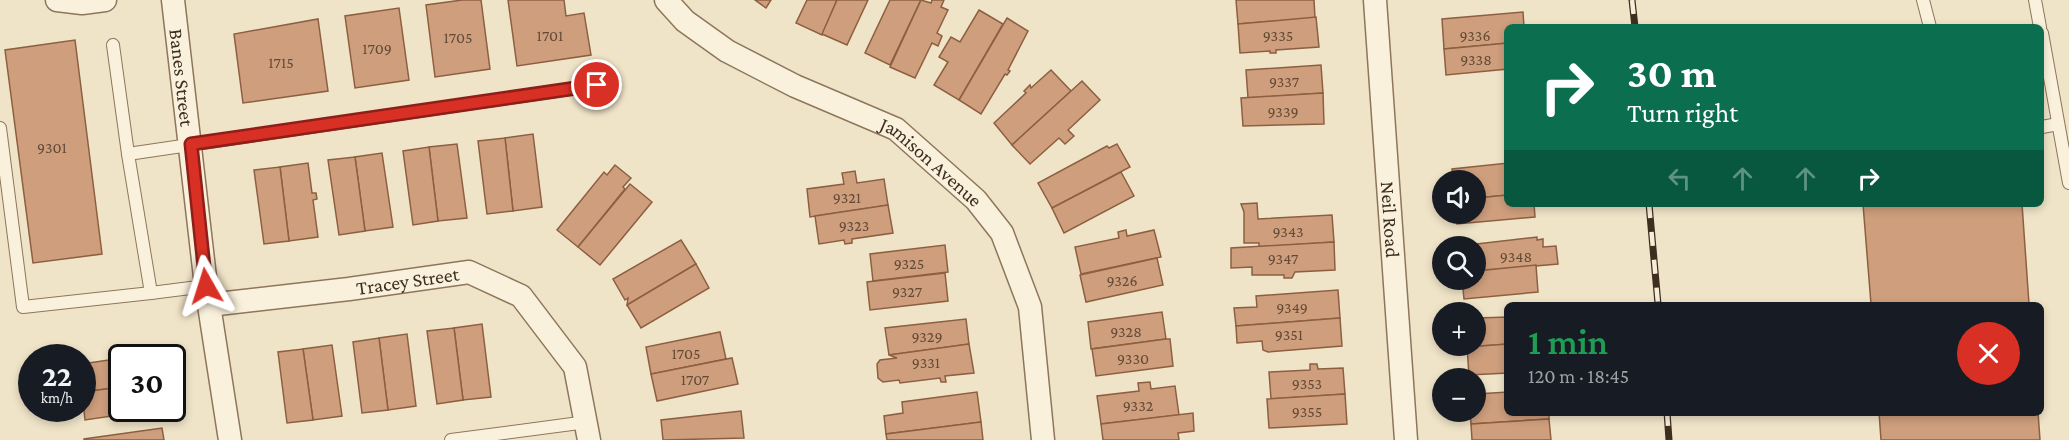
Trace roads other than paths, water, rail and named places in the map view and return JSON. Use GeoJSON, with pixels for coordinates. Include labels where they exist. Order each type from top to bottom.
{"type":"FeatureCollection","features":[{"type":"Feature","properties":{"kind":"street"},"geometry":{"type":"LineString","coordinates":[[57,0],[82,3],[105,0]]}},
{"type":"Feature","properties":{"kind":"street","name":"Banes Street"},"geometry":{"type":"LineString","coordinates":[[173,0],[208,296],[230,440]]}},
{"type":"Feature","properties":{"kind":"street","name":"Jamison Avenue"},"geometry":{"type":"LineString","coordinates":[[666,0],[685,21],[726,51],[795,86],[896,129],[976,200],[1002,233],[1030,307],[1043,440]]}},
{"type":"Feature","properties":{"kind":"street","name":"Neil Road"},"geometry":{"type":"LineString","coordinates":[[1375,0],[1406,440]]}},
{"type":"Feature","properties":{"kind":"street","name":"Tracey Street"},"geometry":{"type":"LineString","coordinates":[[208,296],[348,289],[469,272],[521,296],[575,367],[588,430]]}},
{"type":"Feature","properties":{"kind":"lane"},"geometry":{"type":"LineString","coordinates":[[1923,0],[1929,24]]}},
{"type":"Feature","properties":{"kind":"lane"},"geometry":{"type":"LineString","coordinates":[[2036,0],[2040,24]]}},
{"type":"Feature","properties":{"kind":"lane"},"geometry":{"type":"LineString","coordinates":[[2044,44],[2069,183]]}},
{"type":"Feature","properties":{"kind":"lane"},"geometry":{"type":"LineString","coordinates":[[113,45],[151,293]]}},
{"type":"Feature","properties":{"kind":"lane"},"geometry":{"type":"LineString","coordinates":[[128,153],[597,85]]}},
{"type":"Feature","properties":{"kind":"lane"},"geometry":{"type":"LineString","coordinates":[[2044,127],[2058,124]]}},
{"type":"Feature","properties":{"kind":"lane"},"geometry":{"type":"LineString","coordinates":[[0,128],[23,307],[151,293],[208,296]]}},
{"type":"Feature","properties":{"kind":"lane"},"geometry":{"type":"LineString","coordinates":[[451,440],[588,430]]}},
{"type":"Feature","properties":{"kind":"railway"},"geometry":{"type":"LineString","coordinates":[[1632,0],[1635,24]]}},
{"type":"Feature","properties":{"kind":"railway"},"geometry":{"type":"LineString","coordinates":[[1649,207],[1658,302]]}},
{"type":"Feature","properties":{"kind":"railway"},"geometry":{"type":"LineString","coordinates":[[1667,416],[1669,440]]}}]}
